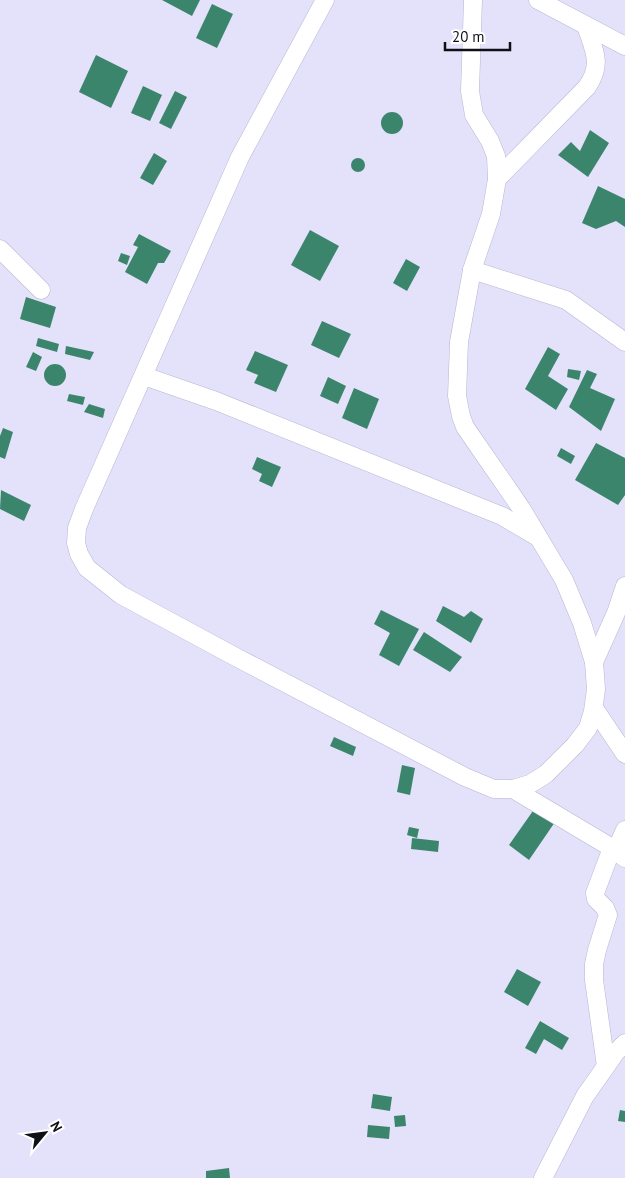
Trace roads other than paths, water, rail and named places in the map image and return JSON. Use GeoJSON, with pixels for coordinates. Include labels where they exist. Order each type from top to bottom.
{"type":"FeatureCollection","features":[{"type":"Feature","properties":{"kind":"street"},"geometry":{"type":"LineString","coordinates":[[325,0],[240,157],[84,509],[77,528],[76,543],[79,554],[87,568],[121,595],[465,778],[494,789],[513,789],[530,784],[546,774],[575,745],[588,728],[594,708],[596,689],[594,662],[582,623],[564,580],[521,508],[465,426],[458,396],[459,342],[472,270],[488,222],[497,179],[494,150],[474,115],[471,106],[473,0]]}},
{"type":"Feature","properties":{"kind":"street"},"geometry":{"type":"LineString","coordinates":[[538,0],[625,46]]}},
{"type":"Feature","properties":{"kind":"street"},"geometry":{"type":"LineString","coordinates":[[497,179],[587,87],[594,76],[596,65],[595,53],[586,26]]}},
{"type":"Feature","properties":{"kind":"street"},"geometry":{"type":"LineString","coordinates":[[0,249],[41,290]]}},
{"type":"Feature","properties":{"kind":"street"},"geometry":{"type":"LineString","coordinates":[[472,270],[566,300],[625,342]]}},
{"type":"Feature","properties":{"kind":"street"},"geometry":{"type":"LineString","coordinates":[[144,376],[216,401],[502,516],[539,538]]}},
{"type":"Feature","properties":{"kind":"street"},"geometry":{"type":"LineString","coordinates":[[594,662],[616,613],[625,586]]}},
{"type":"Feature","properties":{"kind":"street"},"geometry":{"type":"LineString","coordinates":[[594,708],[625,754]]}},
{"type":"Feature","properties":{"kind":"street"},"geometry":{"type":"LineString","coordinates":[[513,789],[618,852]]}},
{"type":"Feature","properties":{"kind":"street"},"geometry":{"type":"LineString","coordinates":[[606,1066],[594,972],[597,950],[608,915],[607,911],[596,899],[595,893],[618,852],[625,830]]}},
{"type":"Feature","properties":{"kind":"street"},"geometry":{"type":"LineString","coordinates":[[543,1178],[585,1096],[625,1043]]}}]}
